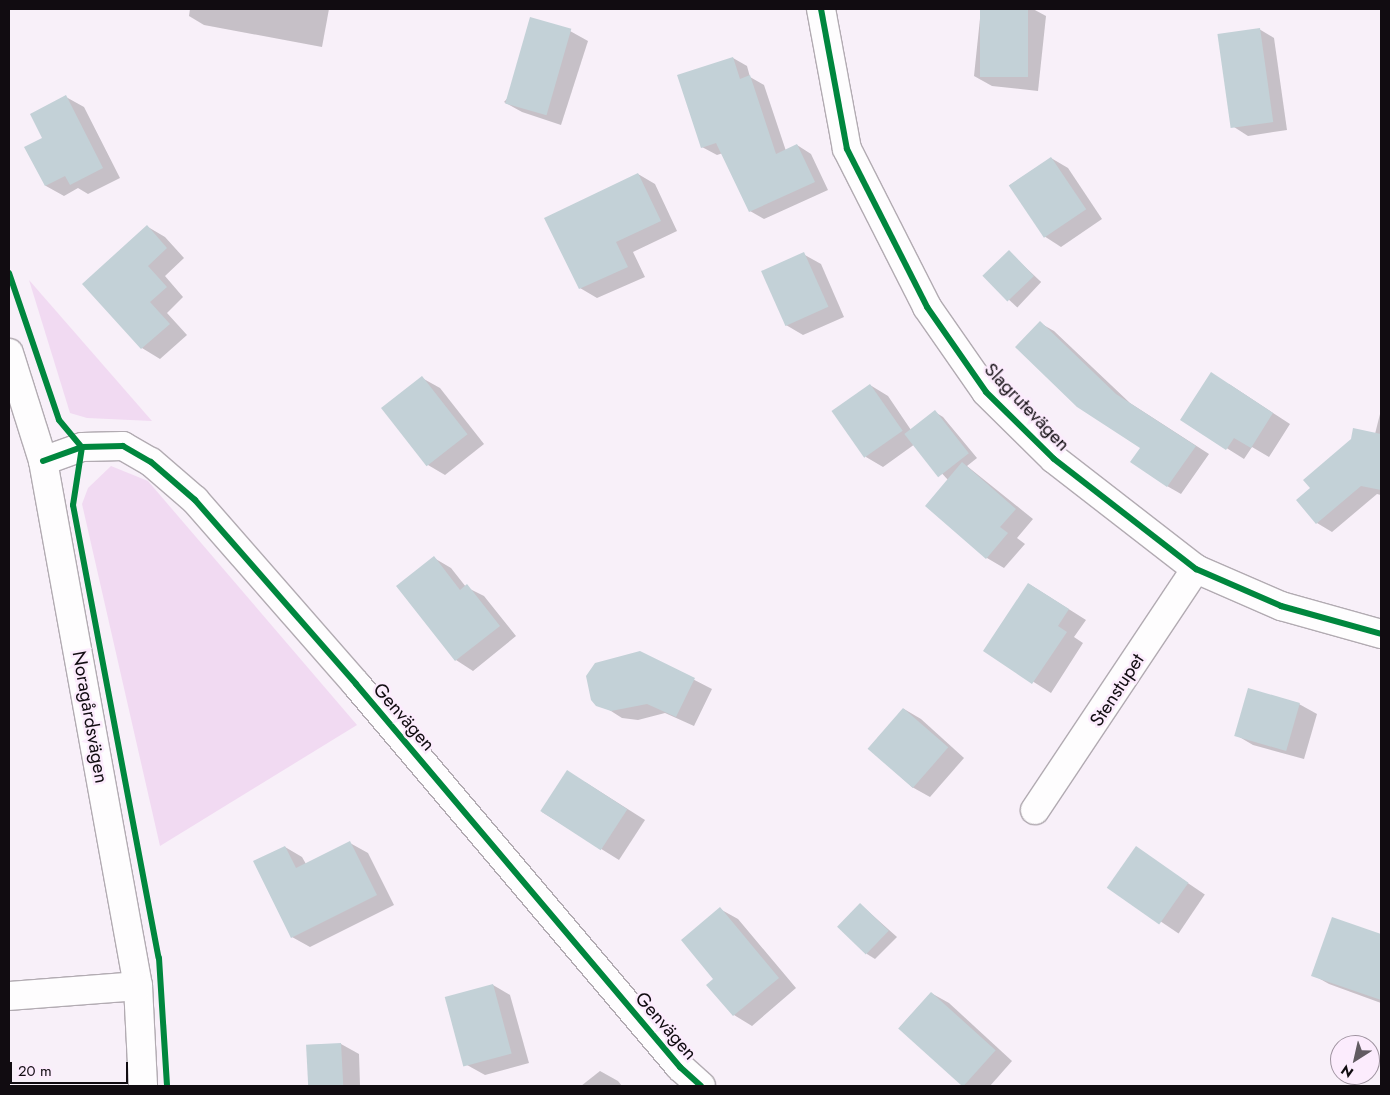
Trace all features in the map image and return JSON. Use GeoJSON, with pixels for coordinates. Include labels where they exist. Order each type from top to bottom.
{"type":"FeatureCollection","features":[{"type":"Feature","properties":{"kind":"street","name":"Slagrutevägen"},"geometry":{"type":"LineString","coordinates":[[821,9],[847,149],[927,307],[986,392],[1048,452],[1196,569],[1281,606],[1381,634]]}},
{"type":"Feature","properties":{"kind":"street","name":"Noragårdsvägen"},"geometry":{"type":"LineString","coordinates":[[9,353],[43,461],[138,986],[143,1086]]}},
{"type":"Feature","properties":{"kind":"street","name":"Genvägen"},"geometry":{"type":"LineString","coordinates":[[43,461],[82,447],[123,446],[151,462],[194,500],[362,691],[680,1067],[701,1086]]}},
{"type":"Feature","properties":{"kind":"street","name":"Stenstupet"},"geometry":{"type":"LineString","coordinates":[[1036,810],[1196,569]]}},
{"type":"Feature","properties":{"kind":"street"},"geometry":{"type":"LineString","coordinates":[[9,996],[138,986]]}},
{"type":"Feature","properties":{"kind":"shaded area"},"geometry":{"type":"Polygon","coordinates":[[[29,280],[152,421],[87,418],[70,413],[29,280]]]}},
{"type":"Feature","properties":{"kind":"shaded area"},"geometry":{"type":"Polygon","coordinates":[[[111,466],[148,481],[357,725],[160,846],[82,504],[88,488],[111,466]]]}},
{"type":"Feature","properties":{"kind":"building"},"geometry":{"type":"Polygon","coordinates":[[[980,9],[1028,9],[1028,77],[980,77],[980,9]]]}},
{"type":"Feature","properties":{"kind":"building"},"geometry":{"type":"Polygon","coordinates":[[[530,17],[571,29],[547,115],[505,104],[530,17]]]}},
{"type":"Feature","properties":{"kind":"building"},"geometry":{"type":"Polygon","coordinates":[[[1260,28],[1273,122],[1231,128],[1217,34],[1260,28]]]}},
{"type":"Feature","properties":{"kind":"building"},"geometry":{"type":"Polygon","coordinates":[[[733,57],[740,79],[750,75],[776,154],[797,144],[815,182],[749,212],[716,143],[701,148],[677,75],[733,57]]]}},
{"type":"Feature","properties":{"kind":"building"},"geometry":{"type":"Polygon","coordinates":[[[66,95],[103,168],[70,185],[65,176],[45,186],[24,147],[42,138],[30,114],[66,95]]]}},
{"type":"Feature","properties":{"kind":"building"},"geometry":{"type":"Polygon","coordinates":[[[1051,157],[1086,209],[1044,238],[1009,186],[1051,157]]]}},
{"type":"Feature","properties":{"kind":"building"},"geometry":{"type":"Polygon","coordinates":[[[638,173],[661,221],[616,242],[628,267],[579,289],[544,218],[638,173]]]}},
{"type":"Feature","properties":{"kind":"building"},"geometry":{"type":"Polygon","coordinates":[[[147,225],[167,248],[148,266],[167,287],[150,302],[170,324],[141,349],[82,284],[147,225]]]}},
{"type":"Feature","properties":{"kind":"building"},"geometry":{"type":"Polygon","coordinates":[[[1009,250],[1034,276],[1007,302],[982,276],[1009,250]]]}},
{"type":"Feature","properties":{"kind":"building"},"geometry":{"type":"Polygon","coordinates":[[[804,252],[828,307],[785,326],[761,271],[804,252]]]}},
{"type":"Feature","properties":{"kind":"building"},"geometry":{"type":"Polygon","coordinates":[[[1040,321],[1116,394],[1196,446],[1167,487],[1130,462],[1140,448],[1077,407],[1015,347],[1040,321]]]}},
{"type":"Feature","properties":{"kind":"building"},"geometry":{"type":"Polygon","coordinates":[[[1211,372],[1273,413],[1251,448],[1234,438],[1226,450],[1180,420],[1211,372]]]}},
{"type":"Feature","properties":{"kind":"building"},"geometry":{"type":"Polygon","coordinates":[[[422,376],[468,434],[427,466],[381,408],[422,376]]]}},
{"type":"Feature","properties":{"kind":"building"},"geometry":{"type":"Polygon","coordinates":[[[870,384],[903,431],[864,458],[831,411],[870,384]]]}},
{"type":"Feature","properties":{"kind":"building"},"geometry":{"type":"Polygon","coordinates":[[[935,410],[969,453],[938,477],[904,434],[935,410]]]}},
{"type":"Feature","properties":{"kind":"building"},"geometry":{"type":"Polygon","coordinates":[[[1353,428],[1381,434],[1381,490],[1361,486],[1316,524],[1296,500],[1310,488],[1303,480],[1351,439],[1353,428]]]}},
{"type":"Feature","properties":{"kind":"building"},"geometry":{"type":"Polygon","coordinates":[[[962,462],[1016,509],[1000,527],[1008,533],[986,559],[925,506],[962,462]]]}},
{"type":"Feature","properties":{"kind":"building"},"geometry":{"type":"Polygon","coordinates":[[[434,556],[460,590],[467,584],[500,626],[455,661],[396,586],[434,556]]]}},
{"type":"Feature","properties":{"kind":"building"},"geometry":{"type":"Polygon","coordinates":[[[1028,583],[1069,609],[1058,626],[1067,632],[1032,684],[983,651],[1028,583]]]}},
{"type":"Feature","properties":{"kind":"building"},"geometry":{"type":"Polygon","coordinates":[[[640,651],[695,678],[676,717],[647,704],[611,711],[596,706],[591,700],[586,676],[595,663],[640,651]]]}},
{"type":"Feature","properties":{"kind":"building"},"geometry":{"type":"Polygon","coordinates":[[[1248,688],[1300,703],[1286,751],[1234,736],[1248,688]]]}},
{"type":"Feature","properties":{"kind":"building"},"geometry":{"type":"Polygon","coordinates":[[[903,708],[948,747],[913,788],[868,749],[903,708]]]}},
{"type":"Feature","properties":{"kind":"building"},"geometry":{"type":"Polygon","coordinates":[[[567,770],[627,809],[601,850],[540,811],[567,770]]]}},
{"type":"Feature","properties":{"kind":"building"},"geometry":{"type":"Polygon","coordinates":[[[350,841],[377,895],[291,938],[253,861],[285,846],[296,868],[350,841]]]}},
{"type":"Feature","properties":{"kind":"building"},"geometry":{"type":"Polygon","coordinates":[[[1136,846],[1188,883],[1159,924],[1107,888],[1136,846]]]}},
{"type":"Feature","properties":{"kind":"building"},"geometry":{"type":"Polygon","coordinates":[[[860,903],[889,931],[866,955],[837,927],[860,903]]]}},
{"type":"Feature","properties":{"kind":"building"},"geometry":{"type":"Polygon","coordinates":[[[720,907],[779,978],[733,1016],[706,985],[713,979],[681,940],[720,907]]]}},
{"type":"Feature","properties":{"kind":"building"},"geometry":{"type":"Polygon","coordinates":[[[1332,917],[1381,934],[1381,1000],[1311,976],[1332,917]]]}},
{"type":"Feature","properties":{"kind":"building"},"geometry":{"type":"Polygon","coordinates":[[[493,984],[512,1054],[463,1066],[445,997],[493,984]]]}},
{"type":"Feature","properties":{"kind":"building"},"geometry":{"type":"Polygon","coordinates":[[[931,992],[996,1050],[962,1086],[898,1028],[931,992]]]}},
{"type":"Feature","properties":{"kind":"building"},"geometry":{"type":"Polygon","coordinates":[[[341,1043],[343,1086],[308,1086],[306,1045],[341,1043]]]}},
{"type":"Feature","properties":{"kind":"cycle path"},"geometry":{"type":"LineString","coordinates":[[821,9],[847,149],[927,307],[986,392],[1054,459],[1196,569],[1281,606],[1381,634]]}},
{"type":"Feature","properties":{"kind":"cycle path"},"geometry":{"type":"LineString","coordinates":[[9,273],[59,420],[82,447],[73,505],[159,958],[167,1086]]}},
{"type":"Feature","properties":{"kind":"cycle path"},"geometry":{"type":"LineString","coordinates":[[43,461],[82,447],[123,446],[151,462],[195,500],[356,684],[680,1067],[701,1086]]}}]}
